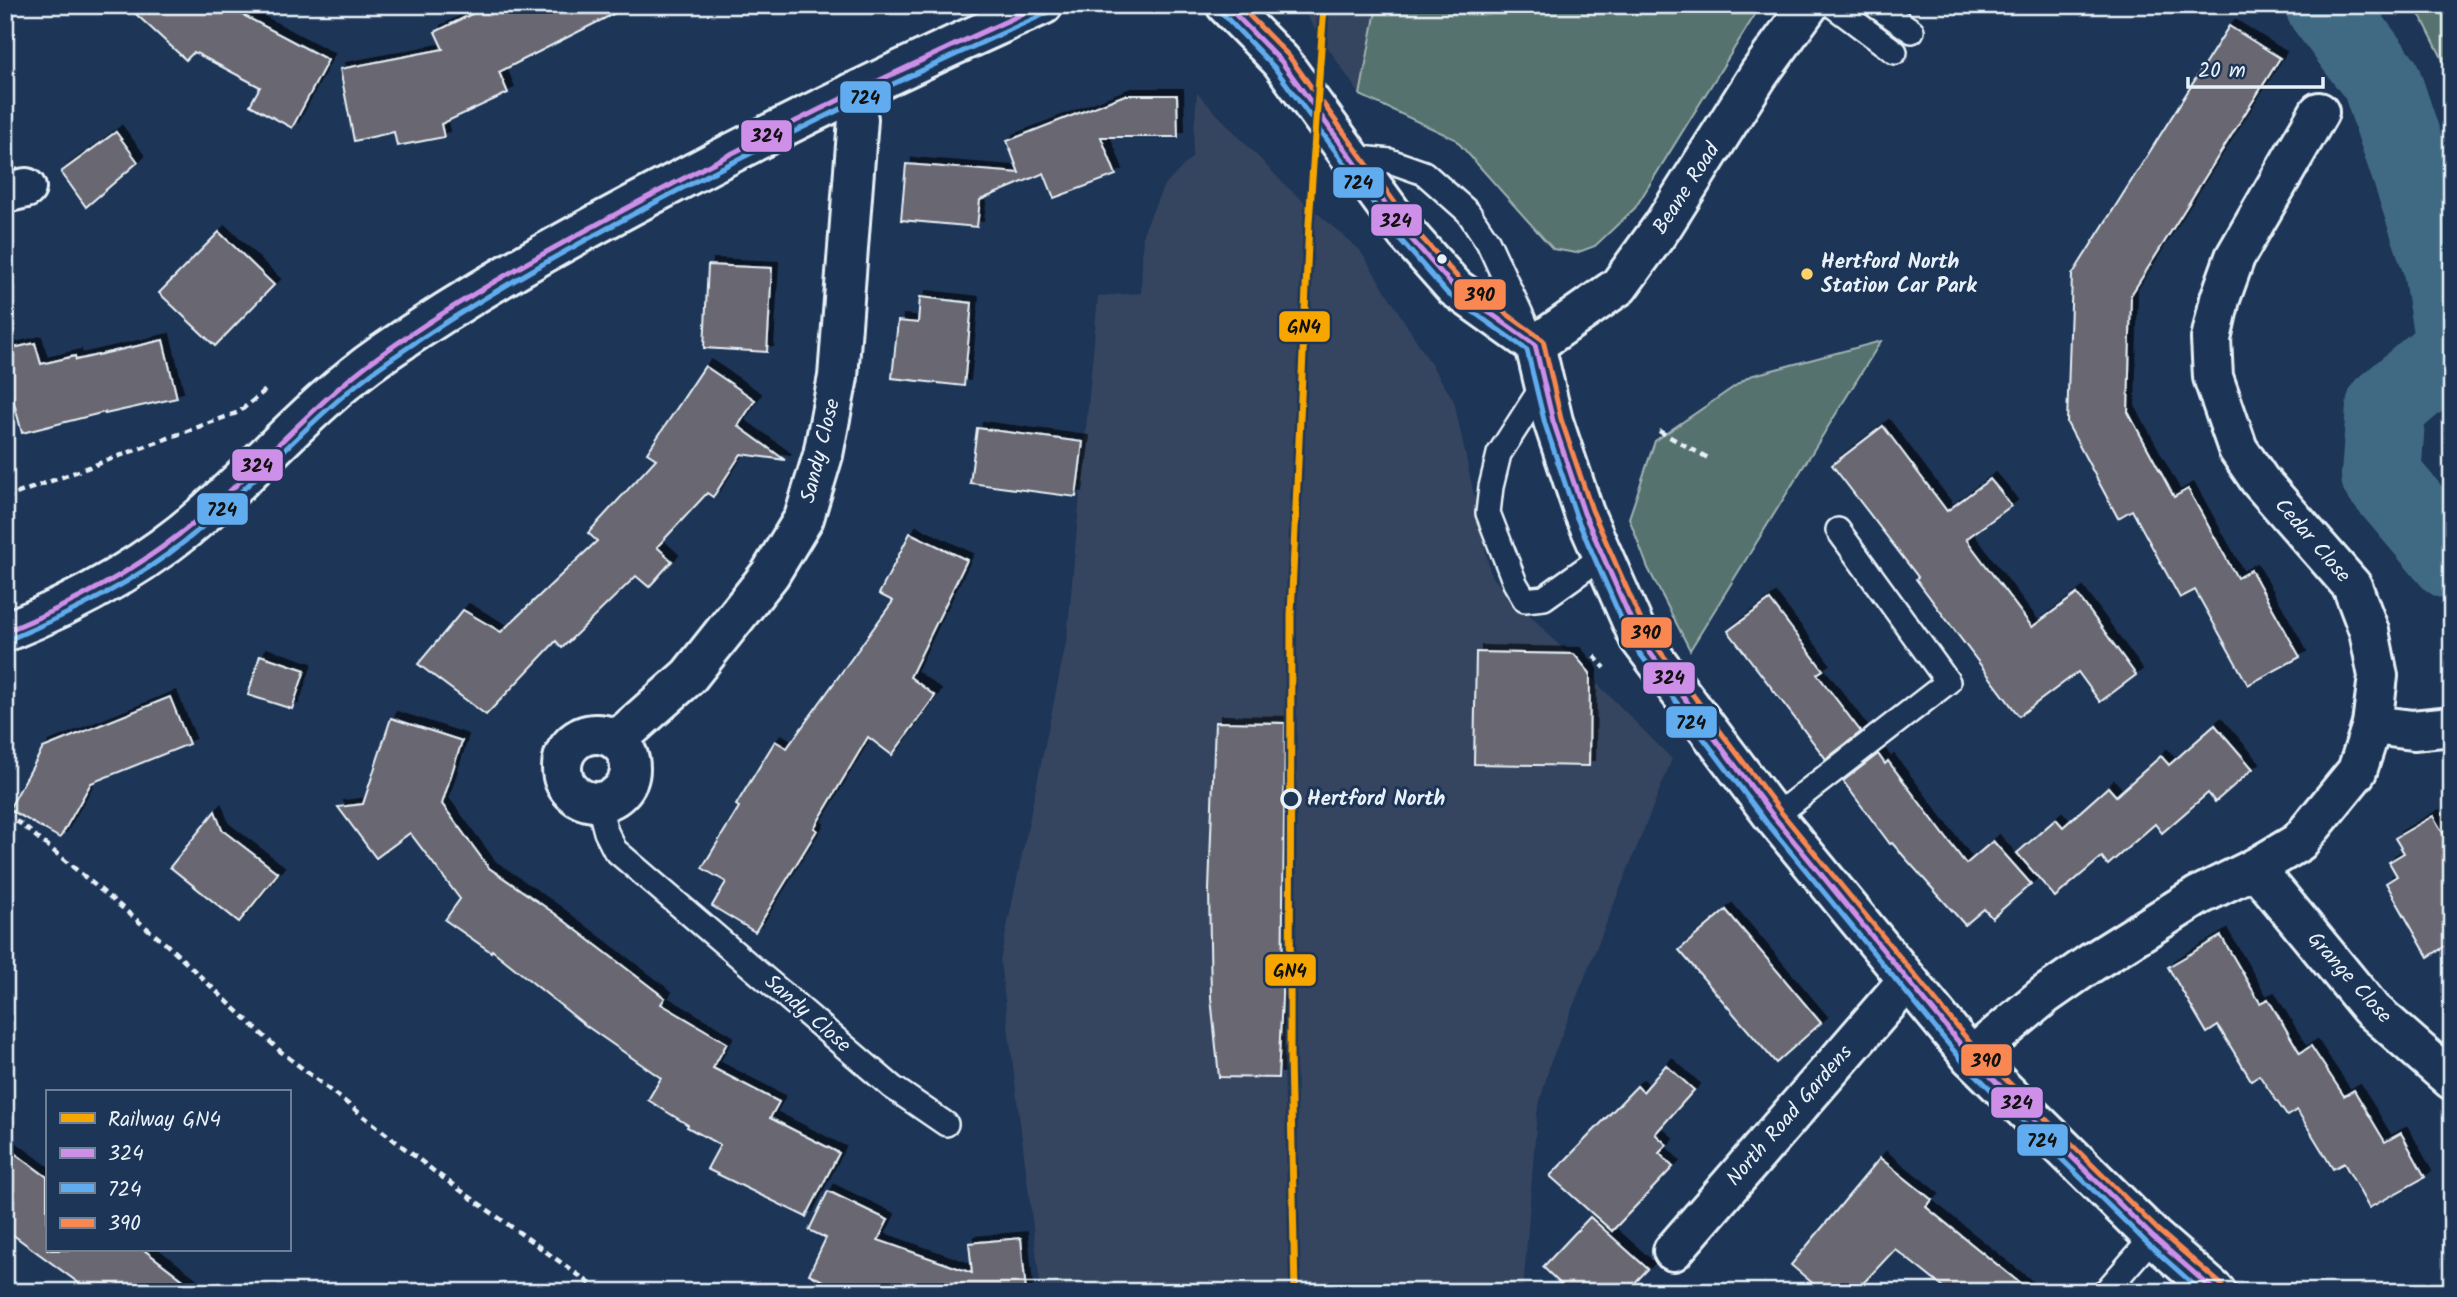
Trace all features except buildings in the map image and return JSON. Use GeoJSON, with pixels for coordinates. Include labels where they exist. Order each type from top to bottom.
{"type":"FeatureCollection","features":[{"type":"Feature","properties":{"kind":"street"},"geometry":{"type":"LineString","coordinates":[[5,632],[57,611],[124,574],[202,516],[353,374],[550,248],[851,93],[1043,5]]}},
{"type":"Feature","properties":{"kind":"street"},"geometry":{"type":"LineString","coordinates":[[1226,5],[1281,61],[1406,233],[1455,288],[1535,345],[1553,421],[1584,513],[1639,638],[1774,817],[1971,1058],[2153,1237],[2216,1292]]}},
{"type":"Feature","properties":{"kind":"street","name":"Beane Road"},"geometry":{"type":"LineString","coordinates":[[1535,345],[1619,286],[1662,228],[1759,74],[1809,5]]}},
{"type":"Feature","properties":{"kind":"street","name":"Sandy Close"},"geometry":{"type":"LineString","coordinates":[[617,740],[689,676],[770,574],[804,518],[823,455],[838,377],[858,119],[851,93]]}},
{"type":"Feature","properties":{"kind":"street","name":"Cedar Close"},"geometry":{"type":"LineString","coordinates":[[1971,1058],[2045,995],[2091,963],[2198,896],[2255,868],[2299,842],[2357,771],[2372,725],[2378,676],[2369,631],[2352,586],[2260,481],[2238,449],[2213,377],[2211,339],[2220,299],[2235,257],[2319,112]]}},
{"type":"Feature","properties":{"kind":"street"},"geometry":{"type":"LineString","coordinates":[[2372,725],[2413,730],[2452,726]]}},
{"type":"Feature","properties":{"kind":"street"},"geometry":{"type":"LineString","coordinates":[[602,733],[617,740],[628,753],[631,769],[626,785],[614,797],[598,802],[582,799],[569,789],[562,774],[563,757],[571,743],[585,735],[602,733]]}},
{"type":"Feature","properties":{"kind":"street","name":"Grange Close"},"geometry":{"type":"LineString","coordinates":[[2255,868],[2370,1008],[2452,1080]]}},
{"type":"Feature","properties":{"kind":"street","name":"North Road Gardens"},"geometry":{"type":"LineString","coordinates":[[1673,1251],[1906,981]]}},
{"type":"Feature","properties":{"kind":"lane"},"geometry":{"type":"LineString","coordinates":[[1832,5],[1895,52]]}},
{"type":"Feature","properties":{"kind":"lane"},"geometry":{"type":"LineString","coordinates":[[1875,5],[1912,31]]}},
{"type":"Feature","properties":{"kind":"lane"},"geometry":{"type":"LineString","coordinates":[[1351,157],[1390,161],[1424,173],[1468,212],[1488,242],[1535,345]]}},
{"type":"Feature","properties":{"kind":"lane"},"geometry":{"type":"LineString","coordinates":[[1544,384],[1499,454],[1488,513],[1515,583],[1525,600],[1544,598],[1603,556]]}},
{"type":"Feature","properties":{"kind":"lane"},"geometry":{"type":"LineString","coordinates":[[1774,817],[1948,682],[1838,530]]}},
{"type":"Feature","properties":{"kind":"lane","name":"Sandy Close"},"geometry":{"type":"LineString","coordinates":[[598,802],[606,832],[615,850],[892,1087],[946,1124]]}},
{"type":"Feature","properties":{"kind":"lane"},"geometry":{"type":"LineString","coordinates":[[2105,1292],[2153,1237]]}},
{"type":"Feature","properties":{"kind":"path"},"geometry":{"type":"LineString","coordinates":[[5,498],[239,412],[268,388]]}},
{"type":"Feature","properties":{"kind":"path"},"geometry":{"type":"LineString","coordinates":[[1659,431],[1708,458]]}},
{"type":"Feature","properties":{"kind":"path"},"geometry":{"type":"LineString","coordinates":[[5,815],[20,824],[166,944],[280,1051],[435,1172],[603,1292]]}},
{"type":"Feature","properties":{"kind":"shaded area"},"geometry":{"type":"Polygon","coordinates":[[[1299,5],[1547,5],[1475,160],[1455,139],[1360,95],[1299,5]]]}},
{"type":"Feature","properties":{"kind":"shaded area"},"geometry":{"type":"Polygon","coordinates":[[[1197,93],[1286,186],[1360,250],[1454,401],[1491,576],[1672,759],[1550,1064],[1537,1113],[1523,1292],[1041,1292],[1000,961],[1067,638],[1098,296],[1141,293],[1143,233],[1163,187],[1192,157],[1197,93]]]}},
{"type":"Feature","properties":{"kind":"green space"},"geometry":{"type":"Polygon","coordinates":[[[1377,5],[1761,5],[1635,208],[1595,246],[1576,253],[1553,249],[1455,139],[1360,95],[1377,5]]]}},
{"type":"Feature","properties":{"kind":"green space"},"geometry":{"type":"Polygon","coordinates":[[[2410,5],[2452,5],[2452,78],[2422,18],[2410,5]]]}},
{"type":"Feature","properties":{"kind":"green space"},"geometry":{"type":"Polygon","coordinates":[[[1881,341],[1690,650],[1648,568],[1629,518],[1655,441],[1750,376],[1881,341]]]}},
{"type":"Feature","properties":{"kind":"waterway"},"geometry":{"type":"LineString","coordinates":[[2325,5],[2381,80],[2442,263],[2452,325]]}},
{"type":"Feature","properties":{"kind":"waterway"},"geometry":{"type":"LineString","coordinates":[[2452,350],[2386,407],[2381,476],[2452,560]]}},
{"type":"Feature","properties":{"kind":"rail line","name":"GN4"},"geometry":{"type":"LineString","coordinates":[[1295,1292],[1290,1055],[1291,615],[1309,223],[1324,5]]}},
{"type":"Feature","properties":{"kind":"transit line","name":"324"},"geometry":{"type":"LineString","coordinates":[[5,632],[97,588],[161,548],[207,512],[355,374],[413,332],[478,291],[578,234],[744,147],[892,74],[1042,5]]}},
{"type":"Feature","properties":{"kind":"transit line","name":"324"},"geometry":{"type":"LineString","coordinates":[[1226,5],[1281,61],[1406,233],[1455,288],[1535,345],[1553,421],[1584,513],[1639,638],[1774,817],[1971,1057],[2153,1237],[2216,1292]]}},
{"type":"Feature","properties":{"kind":"transit line","name":"390"},"geometry":{"type":"LineString","coordinates":[[1239,5],[1288,55],[1413,228],[1461,281],[1543,340],[1561,419],[1592,510],[1647,634],[1781,812],[1977,1051],[2159,1231],[2222,1285]]}},
{"type":"Feature","properties":{"kind":"transit line","name":"724"},"geometry":{"type":"LineString","coordinates":[[1220,11],[1274,67],[1399,238],[1448,294],[1527,350],[1545,424],[1576,516],[1632,643],[1767,823],[1964,1063],[2147,1243],[2202,1292]]}},
{"type":"Feature","properties":{"kind":"transit line","name":"724"},"geometry":{"type":"LineString","coordinates":[[8,640],[102,595],[168,554],[215,516],[338,400],[364,379],[493,293],[717,170],[857,101],[1047,13]]}},
{"type":"Feature","properties":{"kind":"place","name":"Hertford North Station Car Park"},"geometry":{"type":"Point","coordinates":[1807,274]}},
{"type":"Feature","properties":{"kind":"place","name":"Hertford North"},"geometry":{"type":"Point","coordinates":[1291,799]}}]}
